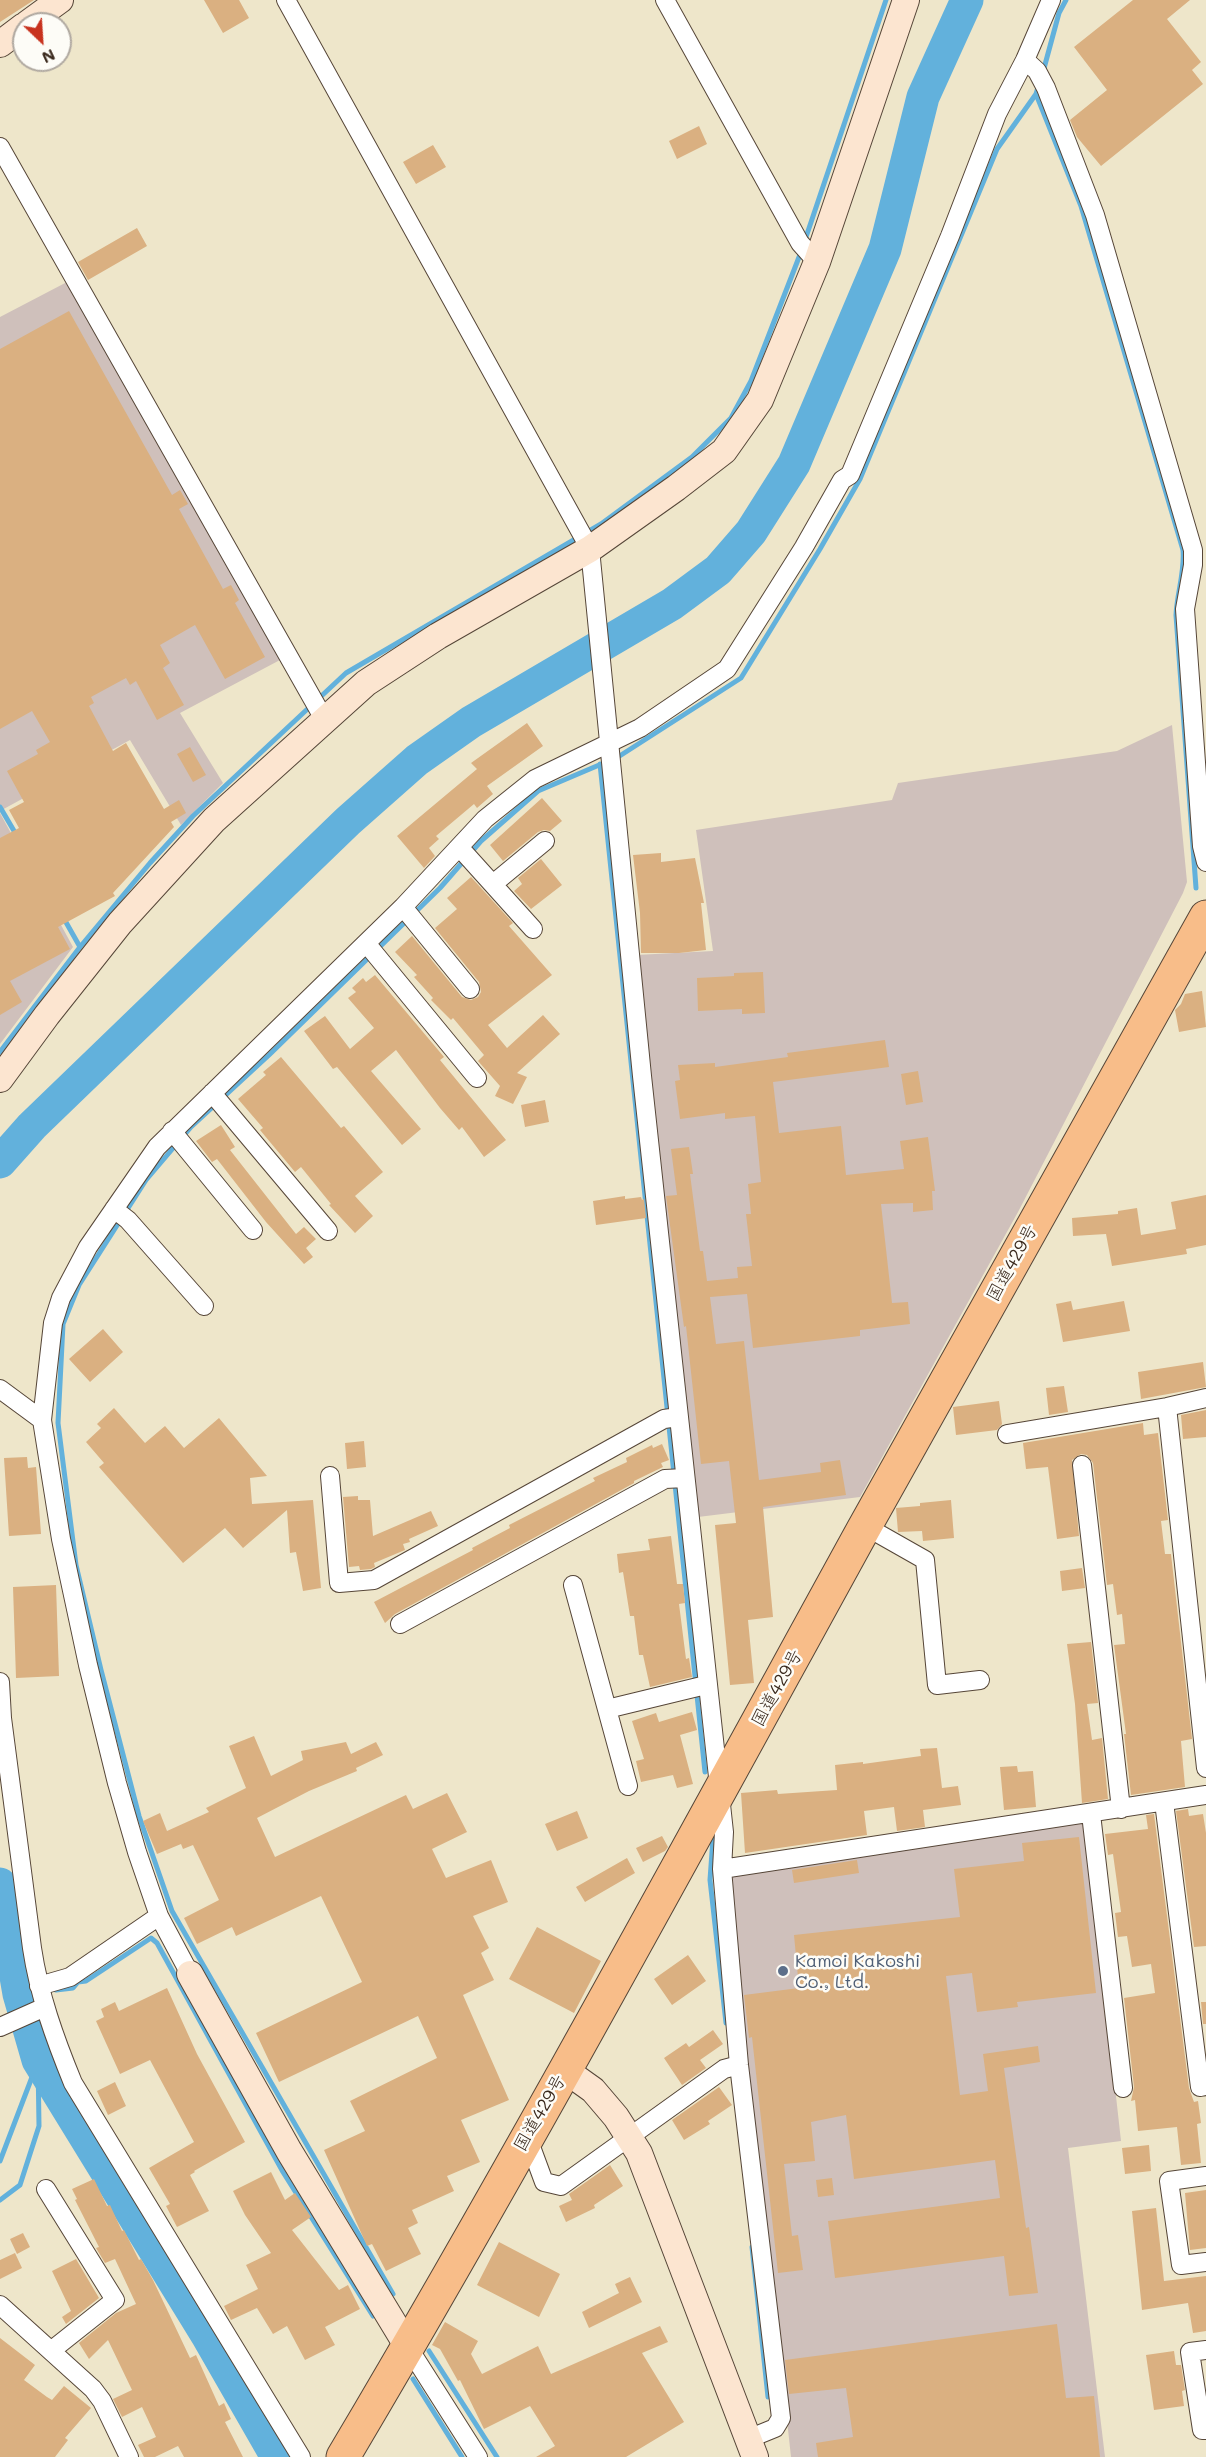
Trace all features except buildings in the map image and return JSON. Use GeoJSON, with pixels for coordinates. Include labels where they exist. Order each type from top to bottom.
{"type":"FeatureCollection","features":[{"type":"Feature","properties":{"kind":"highway","name":"国道429号"},"geometry":{"type":"LineString","coordinates":[[343,2457],[408,2348],[565,2070],[865,1526],[1206,917]]}},
{"type":"Feature","properties":{"kind":"street"},"geometry":{"type":"LineString","coordinates":[[44,12],[60,0]]}},
{"type":"Feature","properties":{"kind":"street"},"geometry":{"type":"LineString","coordinates":[[286,0],[586,540],[602,670],[671,1418],[700,1686],[724,1832],[722,1869],[734,2066],[781,2418],[774,2428],[752,2448],[639,2153],[616,2117],[593,2090],[565,2070]]}},
{"type":"Feature","properties":{"kind":"street"},"geometry":{"type":"LineString","coordinates":[[665,0],[808,253]]}},
{"type":"Feature","properties":{"kind":"street"},"geometry":{"type":"LineString","coordinates":[[0,1079],[120,923],[319,709],[375,677],[586,540],[676,489],[724,451],[760,400],[808,253],[906,0]]}},
{"type":"Feature","properties":{"kind":"street"},"geometry":{"type":"LineString","coordinates":[[478,2457],[408,2348],[295,2161],[159,1916],[117,1783],[88,1665],[61,1539],[42,1420],[53,1323],[61,1298],[88,1247],[121,1214],[157,1147],[177,1138],[372,950],[465,854],[485,819],[535,779],[610,754],[639,728],[727,669],[804,548],[842,480],[850,475],[950,236],[997,114],[1031,65],[1051,0]]}},
{"type":"Feature","properties":{"kind":"street"},"geometry":{"type":"LineString","coordinates":[[1031,65],[1046,88],[1095,215],[1194,550],[1185,609],[1202,846],[1206,862]]}},
{"type":"Feature","properties":{"kind":"street"},"geometry":{"type":"LineString","coordinates":[[0,147],[319,709]]}},
{"type":"Feature","properties":{"kind":"street"},"geometry":{"type":"LineString","coordinates":[[493,884],[545,841]]}},
{"type":"Feature","properties":{"kind":"street"},"geometry":{"type":"LineString","coordinates":[[465,854],[533,929]]}},
{"type":"Feature","properties":{"kind":"street"},"geometry":{"type":"LineString","coordinates":[[408,913],[470,989]]}},
{"type":"Feature","properties":{"kind":"street"},"geometry":{"type":"LineString","coordinates":[[372,950],[477,1078]]}},
{"type":"Feature","properties":{"kind":"street"},"geometry":{"type":"LineString","coordinates":[[217,1099],[328,1231]]}},
{"type":"Feature","properties":{"kind":"street"},"geometry":{"type":"LineString","coordinates":[[177,1138],[253,1230]]}},
{"type":"Feature","properties":{"kind":"street"},"geometry":{"type":"LineString","coordinates":[[121,1214],[204,1306]]}},
{"type":"Feature","properties":{"kind":"street"},"geometry":{"type":"LineString","coordinates":[[0,1389],[42,1420]]}},
{"type":"Feature","properties":{"kind":"street"},"geometry":{"type":"LineString","coordinates":[[1007,1434],[1167,1407],[1206,1398]]}},
{"type":"Feature","properties":{"kind":"street"},"geometry":{"type":"LineString","coordinates":[[1167,1407],[1206,1768]]}},
{"type":"Feature","properties":{"kind":"street"},"geometry":{"type":"LineString","coordinates":[[330,1476],[339,1583],[374,1580],[671,1418]]}},
{"type":"Feature","properties":{"kind":"street"},"geometry":{"type":"LineString","coordinates":[[1082,1465],[1121,1809]]}},
{"type":"Feature","properties":{"kind":"street"},"geometry":{"type":"LineString","coordinates":[[400,1624],[665,1479],[678,1478]]}},
{"type":"Feature","properties":{"kind":"street"},"geometry":{"type":"LineString","coordinates":[[865,1526],[925,1560],[937,1685],[980,1680]]}},
{"type":"Feature","properties":{"kind":"street"},"geometry":{"type":"LineString","coordinates":[[573,1585],[628,1786]]}},
{"type":"Feature","properties":{"kind":"street"},"geometry":{"type":"LineString","coordinates":[[0,1682],[2,1718],[30,1936],[41,1998],[73,2083],[302,2457]]}},
{"type":"Feature","properties":{"kind":"street"},"geometry":{"type":"LineString","coordinates":[[607,1709],[700,1686]]}},
{"type":"Feature","properties":{"kind":"street"},"geometry":{"type":"LineString","coordinates":[[722,1869],[1206,1795]]}},
{"type":"Feature","properties":{"kind":"street"},"geometry":{"type":"LineString","coordinates":[[1164,1802],[1200,2087],[1206,2086]]}},
{"type":"Feature","properties":{"kind":"street"},"geometry":{"type":"LineString","coordinates":[[1091,1814],[1123,2088]]}},
{"type":"Feature","properties":{"kind":"street"},"geometry":{"type":"LineString","coordinates":[[4,2025],[159,1916]]}},
{"type":"Feature","properties":{"kind":"street"},"geometry":{"type":"LineString","coordinates":[[527,2136],[544,2182],[561,2186],[734,2066]]}},
{"type":"Feature","properties":{"kind":"street"},"geometry":{"type":"LineString","coordinates":[[1206,2176],[1169,2181],[1181,2265],[1206,2262]]}},
{"type":"Feature","properties":{"kind":"street"},"geometry":{"type":"LineString","coordinates":[[46,2189],[115,2300],[52,2350]]}},
{"type":"Feature","properties":{"kind":"street"},"geometry":{"type":"LineString","coordinates":[[0,2305],[93,2389],[102,2401],[129,2457]]}},
{"type":"Feature","properties":{"kind":"street"},"geometry":{"type":"LineString","coordinates":[[1206,2350],[1190,2352],[1202,2430],[1206,2430]]}},
{"type":"Feature","properties":{"kind":"shaded area"},"geometry":{"type":"Polygon","coordinates":[[[67,282],[280,660],[180,713],[223,783],[181,825],[130,740],[0,811],[0,317],[67,282]]]}},
{"type":"Feature","properties":{"kind":"shaded area"},"geometry":{"type":"Polygon","coordinates":[[[1172,725],[1187,882],[1183,893],[1018,1212],[860,1497],[698,1517],[636,955],[713,951],[696,830],[892,800],[898,783],[1117,751],[1172,725]]]}},
{"type":"Feature","properties":{"kind":"shaded area"},"geometry":{"type":"Polygon","coordinates":[[[0,813],[73,947],[0,1044],[0,813]]]}},
{"type":"Feature","properties":{"kind":"shaded area"},"geometry":{"type":"Polygon","coordinates":[[[1085,1819],[1121,2141],[1068,2148],[1105,2457],[791,2457],[728,1874],[1085,1819]]]}},
{"type":"Feature","properties":{"kind":"waterway"},"geometry":{"type":"LineString","coordinates":[[804,243],[886,0]]}},
{"type":"Feature","properties":{"kind":"waterway"},"geometry":{"type":"LineString","coordinates":[[0,1162],[32,1126],[348,821],[417,760],[471,722],[672,604],[718,570],[751,532],[794,464],[885,249],[923,97],[967,0]]}},
{"type":"Feature","properties":{"kind":"waterway"},"geometry":{"type":"LineString","coordinates":[[1043,72],[1059,13],[1066,0]]}},
{"type":"Feature","properties":{"kind":"waterway"},"geometry":{"type":"LineString","coordinates":[[393,2294],[172,1911],[139,1816],[76,1565],[58,1423],[63,1324],[79,1285],[146,1180],[191,1127],[269,1055],[440,888],[481,841],[538,791],[618,757],[741,678],[860,479],[997,149],[1036,94],[1039,84]]}},
{"type":"Feature","properties":{"kind":"waterway"},"geometry":{"type":"LineString","coordinates":[[1036,94],[1081,206],[1183,550],[1176,615],[1196,888]]}},
{"type":"Feature","properties":{"kind":"waterway"},"geometry":{"type":"LineString","coordinates":[[0,1052],[80,947],[150,863],[193,816],[346,673],[601,524],[692,457],[731,418],[751,381],[801,252]]}},
{"type":"Feature","properties":{"kind":"waterway"},"geometry":{"type":"LineString","coordinates":[[600,764],[705,1772]]}},
{"type":"Feature","properties":{"kind":"waterway"},"geometry":{"type":"LineString","coordinates":[[0,807],[17,836]]}},
{"type":"Feature","properties":{"kind":"waterway"},"geometry":{"type":"LineString","coordinates":[[63,917],[80,947]]}},
{"type":"Feature","properties":{"kind":"waterway"},"geometry":{"type":"LineString","coordinates":[[713,1838],[710,1880],[726,2023]]}},
{"type":"Feature","properties":{"kind":"waterway"},"geometry":{"type":"LineString","coordinates":[[0,1884],[19,1994],[38,2060],[207,2335],[277,2457]]}},
{"type":"Feature","properties":{"kind":"waterway"},"geometry":{"type":"LineString","coordinates":[[56,1990],[73,1988],[78,1982],[86,1981],[151,1938],[157,1943],[283,2172],[373,2316]]}},
{"type":"Feature","properties":{"kind":"waterway"},"geometry":{"type":"LineString","coordinates":[[19,1994],[38,1992]]}},
{"type":"Feature","properties":{"kind":"waterway"},"geometry":{"type":"LineString","coordinates":[[0,2200],[20,2185],[39,2126],[38,2060]]}},
{"type":"Feature","properties":{"kind":"waterway"},"geometry":{"type":"LineString","coordinates":[[0,2161],[37,2064]]}},
{"type":"Feature","properties":{"kind":"waterway"},"geometry":{"type":"LineString","coordinates":[[752,2247],[768,2397]]}},
{"type":"Feature","properties":{"kind":"waterway"},"geometry":{"type":"LineString","coordinates":[[429,2351],[497,2457]]}},
{"type":"Feature","properties":{"kind":"waterway"},"geometry":{"type":"LineString","coordinates":[[413,2379],[462,2457]]}},
{"type":"Feature","properties":{"kind":"place","name":"Kamoi Kakoshi Co., Ltd."},"geometry":{"type":"Point","coordinates":[783,1971]}}]}
